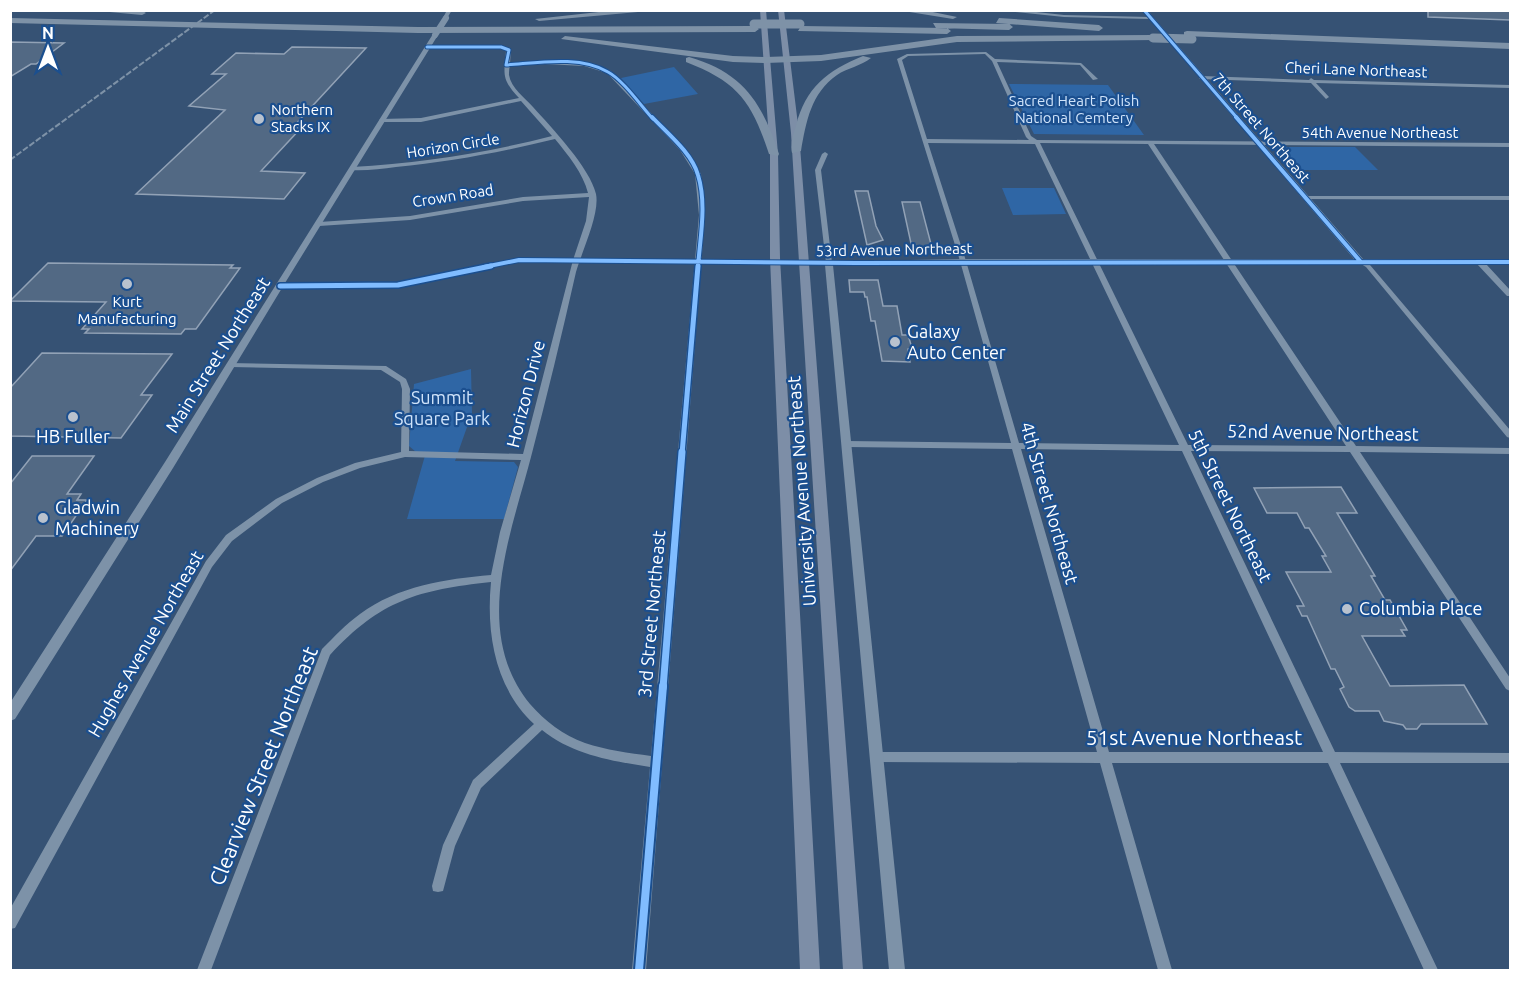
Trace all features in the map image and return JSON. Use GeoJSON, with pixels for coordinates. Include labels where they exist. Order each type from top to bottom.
{"type":"FeatureCollection","features":[{"type":"Feature","properties":{"kind":"highway"},"geometry":{"type":"LineString","coordinates":[[92,10],[169,17]]}},
{"type":"Feature","properties":{"kind":"highway"},"geometry":{"type":"LineString","coordinates":[[532,19],[616,10]]}},
{"type":"Feature","properties":{"kind":"highway"},"geometry":{"type":"LineString","coordinates":[[593,16],[640,10]]}},
{"type":"Feature","properties":{"kind":"highway"},"geometry":{"type":"LineString","coordinates":[[328,22],[532,19],[656,10]]}},
{"type":"Feature","properties":{"kind":"highway"},"geometry":{"type":"LineString","coordinates":[[901,10],[962,18],[1150,35]]}},
{"type":"Feature","properties":{"kind":"highway"},"geometry":{"type":"LineString","coordinates":[[10,13],[328,22],[754,27]]}},
{"type":"Feature","properties":{"kind":"highway"},"geometry":{"type":"LineString","coordinates":[[10,20],[418,30],[801,27],[1150,35],[1510,54]]}},
{"type":"Feature","properties":{"kind":"highway"},"geometry":{"type":"LineString","coordinates":[[10,25],[82,23]]}},
{"type":"Feature","properties":{"kind":"highway"},"geometry":{"type":"LineString","coordinates":[[418,30],[591,42],[721,58],[766,60],[821,58],[946,40],[1150,35]]}},
{"type":"Feature","properties":{"kind":"highway"},"geometry":{"type":"LineString","coordinates":[[1189,37],[1510,45]]}},
{"type":"Feature","properties":{"kind":"highway"},"geometry":{"type":"LineString","coordinates":[[796,151],[805,106],[816,89],[833,74],[882,53],[946,40]]}},
{"type":"Feature","properties":{"kind":"highway"},"geometry":{"type":"LineString","coordinates":[[591,42],[668,54],[698,63],[725,76],[743,89],[754,103],[774,154]]}},
{"type":"Feature","properties":{"kind":"main road","name":"University Avenue Northeast"},"geometry":{"type":"LineString","coordinates":[[763,10],[774,154],[776,263],[810,970]]}},
{"type":"Feature","properties":{"kind":"main road","name":"University Avenue Northeast"},"geometry":{"type":"LineString","coordinates":[[781,10],[805,263],[853,970]]}},
{"type":"Feature","properties":{"kind":"street","name":"Main Street Northeast"},"geometry":{"type":"LineString","coordinates":[[10,715],[319,224],[450,10]]}},
{"type":"Feature","properties":{"kind":"street"},"geometry":{"type":"LineString","coordinates":[[998,10],[1064,16],[1150,18]]}},
{"type":"Feature","properties":{"kind":"street"},"geometry":{"type":"LineString","coordinates":[[1060,10],[1064,16]]}},
{"type":"Feature","properties":{"kind":"street","name":"7th Street Northeast"},"geometry":{"type":"LineString","coordinates":[[1144,10],[1360,261],[1368,266],[1510,435]]}},
{"type":"Feature","properties":{"kind":"street"},"geometry":{"type":"LineString","coordinates":[[427,47],[501,47],[509,50],[506,75],[586,177],[593,195]]}},
{"type":"Feature","properties":{"kind":"street","name":"4th Street Northeast"},"geometry":{"type":"LineString","coordinates":[[994,60],[986,53],[911,54],[899,59],[963,261],[1165,970]]}},
{"type":"Feature","properties":{"kind":"street"},"geometry":{"type":"LineString","coordinates":[[994,60],[1081,64],[1095,79]]}},
{"type":"Feature","properties":{"kind":"street","name":"5th Street Northeast"},"geometry":{"type":"LineString","coordinates":[[994,60],[1029,137],[1037,143],[1184,448],[1431,970]]}},
{"type":"Feature","properties":{"kind":"street","name":"3rd Street Northeast"},"geometry":{"type":"LineString","coordinates":[[506,65],[579,64],[597,66],[609,72],[682,149],[698,174],[702,214],[639,970]]}},
{"type":"Feature","properties":{"kind":"street","name":"Cheri Lane Northeast"},"geometry":{"type":"LineString","coordinates":[[1202,78],[1510,87]]}},
{"type":"Feature","properties":{"kind":"street"},"geometry":{"type":"LineString","coordinates":[[1311,80],[1326,98]]}},
{"type":"Feature","properties":{"kind":"street"},"geometry":{"type":"LineString","coordinates":[[381,121],[421,120],[523,99]]}},
{"type":"Feature","properties":{"kind":"street","name":"Horizon Circle"},"geometry":{"type":"LineString","coordinates":[[352,169],[432,163],[505,150],[556,137]]}},
{"type":"Feature","properties":{"kind":"street","name":"54th Avenue Northeast"},"geometry":{"type":"LineString","coordinates":[[925,141],[1510,145]]}},
{"type":"Feature","properties":{"kind":"street"},"geometry":{"type":"LineString","coordinates":[[1150,142],[1510,686]]}},
{"type":"Feature","properties":{"kind":"street"},"geometry":{"type":"LineString","coordinates":[[825,154],[818,170],[847,444],[897,970]]}},
{"type":"Feature","properties":{"kind":"street","name":"Crown Road"},"geometry":{"type":"LineString","coordinates":[[319,224],[410,218],[523,199],[593,195]]}},
{"type":"Feature","properties":{"kind":"street","name":"Horizon Drive"},"geometry":{"type":"LineString","coordinates":[[593,195],[589,221],[576,260],[496,578],[492,621],[497,653],[512,688],[541,724],[578,745],[620,757],[655,762]]}},
{"type":"Feature","properties":{"kind":"street"},"geometry":{"type":"LineString","coordinates":[[1306,198],[1510,198]]}},
{"type":"Feature","properties":{"kind":"street","name":"53rd Avenue Northeast"},"geometry":{"type":"LineString","coordinates":[[280,286],[398,285],[501,262],[576,260],[776,263],[1510,262]]}},
{"type":"Feature","properties":{"kind":"street"},"geometry":{"type":"LineString","coordinates":[[1479,262],[1510,294]]}},
{"type":"Feature","properties":{"kind":"street"},"geometry":{"type":"LineString","coordinates":[[231,365],[383,368],[403,381],[406,389],[405,454]]}},
{"type":"Feature","properties":{"kind":"street","name":"52nd Avenue Northeast"},"geometry":{"type":"LineString","coordinates":[[847,444],[1510,451]]}},
{"type":"Feature","properties":{"kind":"street","name":"Hughes Avenue Northeast"},"geometry":{"type":"LineString","coordinates":[[10,922],[209,564],[229,538],[279,501],[320,480],[358,465],[405,454],[527,456]]}},
{"type":"Feature","properties":{"kind":"street","name":"Clearview Street Northeast"},"geometry":{"type":"LineString","coordinates":[[204,970],[326,652],[346,629],[388,600],[423,587],[496,578]]}},
{"type":"Feature","properties":{"kind":"street"},"geometry":{"type":"LineString","coordinates":[[438,886],[449,845],[477,784],[541,724]]}},
{"type":"Feature","properties":{"kind":"street","name":"51st Avenue Northeast"},"geometry":{"type":"LineString","coordinates":[[877,757],[1510,758]]}},
{"type":"Feature","properties":{"kind":"green space"},"geometry":{"type":"Polygon","coordinates":[[[674,67],[698,94],[644,104],[621,78],[674,67]]]}},
{"type":"Feature","properties":{"kind":"green space","name":"Sacred Heart Polish National Cemtery"},"geometry":{"type":"Polygon","coordinates":[[[1009,84],[1108,85],[1144,135],[1034,134],[1009,84]]]}},
{"type":"Feature","properties":{"kind":"green space"},"geometry":{"type":"Polygon","coordinates":[[[1273,147],[1355,147],[1378,170],[1290,170],[1273,147]]]}},
{"type":"Feature","properties":{"kind":"green space"},"geometry":{"type":"Polygon","coordinates":[[[1002,188],[1054,188],[1066,214],[1013,215],[1002,188]]]}},
{"type":"Feature","properties":{"kind":"green space","name":"Summit Square Park"},"geometry":{"type":"Polygon","coordinates":[[[471,369],[472,413],[455,461],[514,462],[518,467],[504,519],[407,519],[426,452],[416,452],[409,446],[414,384],[471,369]]]}},
{"type":"Feature","properties":{"kind":"building"},"geometry":{"type":"Polygon","coordinates":[[[1428,10],[1510,10],[1510,20],[1428,17],[1428,10]]]}},
{"type":"Feature","properties":{"kind":"building"},"geometry":{"type":"Polygon","coordinates":[[[10,42],[64,43],[36,64],[31,64],[10,77],[10,42]]]}},
{"type":"Feature","properties":{"kind":"building","name":"Northern Stacks IX"},"geometry":{"type":"Polygon","coordinates":[[[292,47],[366,48],[293,127],[301,128],[261,171],[305,173],[284,199],[136,194],[225,110],[189,106],[226,74],[212,74],[236,53],[284,54],[292,47]]]}},
{"type":"Feature","properties":{"kind":"building"},"geometry":{"type":"Polygon","coordinates":[[[855,191],[868,191],[876,226],[883,240],[867,245],[855,191]]]}},
{"type":"Feature","properties":{"kind":"building"},"geometry":{"type":"Polygon","coordinates":[[[902,202],[920,202],[932,248],[912,248],[902,202]]]}},
{"type":"Feature","properties":{"kind":"building","name":"Kurt Manufacturing"},"geometry":{"type":"Polygon","coordinates":[[[48,263],[233,265],[230,268],[240,268],[196,329],[185,329],[181,334],[85,333],[89,329],[82,329],[106,302],[10,301],[48,263]]]}},
{"type":"Feature","properties":{"kind":"building"},"geometry":{"type":"Polygon","coordinates":[[[849,280],[878,280],[883,306],[897,306],[902,335],[908,335],[912,348],[908,349],[910,362],[882,361],[875,321],[871,321],[867,297],[864,292],[850,292],[849,280]]]}},
{"type":"Feature","properties":{"kind":"building"},"geometry":{"type":"Polygon","coordinates":[[[42,353],[172,354],[141,395],[152,395],[121,438],[10,436],[10,388],[42,353]]]}},
{"type":"Feature","properties":{"kind":"building","name":"Gladwin Machinery"},"geometry":{"type":"Polygon","coordinates":[[[32,456],[94,456],[67,494],[81,494],[77,500],[87,500],[62,536],[36,536],[10,571],[10,484],[32,456]]]}},
{"type":"Feature","properties":{"kind":"building","name":"Columbia Place"},"geometry":{"type":"Polygon","coordinates":[[[1341,487],[1357,513],[1337,513],[1375,576],[1371,576],[1385,600],[1390,600],[1407,630],[1401,630],[1405,636],[1362,636],[1390,686],[1464,685],[1487,724],[1421,724],[1417,729],[1406,729],[1403,725],[1384,721],[1379,711],[1355,711],[1349,707],[1340,689],[1344,687],[1335,669],[1331,669],[1307,616],[1302,616],[1297,606],[1304,606],[1286,572],[1331,572],[1322,556],[1326,556],[1297,513],[1267,513],[1254,488],[1341,487]]]}},
{"type":"Feature","properties":{"kind":"railway"},"geometry":{"type":"LineString","coordinates":[[10,160],[215,10]]}},
{"type":"Feature","properties":{"kind":"cycle path"},"geometry":{"type":"LineString","coordinates":[[1144,10],[1360,261]]}},
{"type":"Feature","properties":{"kind":"cycle path"},"geometry":{"type":"LineString","coordinates":[[427,47],[501,47],[509,50],[506,65],[571,63],[597,67],[609,72],[682,149],[698,174],[702,215],[639,970]]}},
{"type":"Feature","properties":{"kind":"cycle path"},"geometry":{"type":"LineString","coordinates":[[280,286],[398,285],[519,260],[856,263],[963,261],[1510,262]]}},
{"type":"Feature","properties":{"kind":"place","name":"Northern Stacks IX"},"geometry":{"type":"Point","coordinates":[259,119]}},
{"type":"Feature","properties":{"kind":"place","name":"Kurt Manufacturing"},"geometry":{"type":"Point","coordinates":[127,284]}},
{"type":"Feature","properties":{"kind":"place","name":"Galaxy Auto Center"},"geometry":{"type":"Point","coordinates":[895,342]}},
{"type":"Feature","properties":{"kind":"place","name":"HB Fuller"},"geometry":{"type":"Point","coordinates":[73,417]}},
{"type":"Feature","properties":{"kind":"place","name":"Gladwin Machinery"},"geometry":{"type":"Point","coordinates":[43,518]}},
{"type":"Feature","properties":{"kind":"place","name":"Columbia Place"},"geometry":{"type":"Point","coordinates":[1347,609]}}]}
